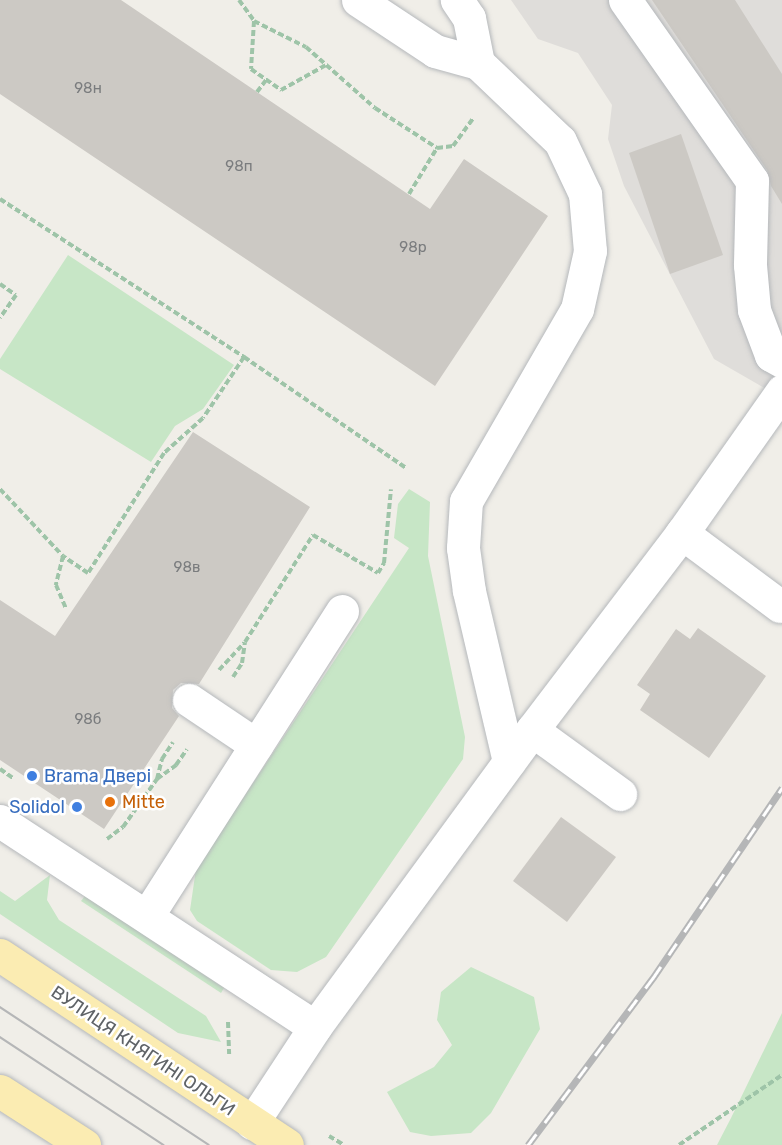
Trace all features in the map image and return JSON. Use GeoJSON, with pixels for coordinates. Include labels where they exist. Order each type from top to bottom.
{"type":"FeatureCollection","features":[{"type":"Feature","properties":{"kind":"main road","name":"ВУЛИЦЯ КНЯГИНІ ОЛЬГИ"},"geometry":{"type":"LineString","coordinates":[[0,955],[252,1124],[287,1145]]}},
{"type":"Feature","properties":{"kind":"main road"},"geometry":{"type":"LineString","coordinates":[[0,1091],[84,1145]]}},
{"type":"Feature","properties":{"kind":"street"},"geometry":{"type":"LineString","coordinates":[[358,0],[435,51],[478,63],[560,141],[585,194],[590,251],[577,309],[466,501],[463,548],[469,591],[509,761]]}},
{"type":"Feature","properties":{"kind":"street"},"geometry":{"type":"LineString","coordinates":[[457,0],[469,18],[478,63]]}},
{"type":"Feature","properties":{"kind":"street"},"geometry":{"type":"LineString","coordinates":[[625,0],[752,181],[750,265],[754,310],[771,355],[782,361]]}},
{"type":"Feature","properties":{"kind":"street"},"geometry":{"type":"LineString","coordinates":[[252,1124],[315,1027],[509,761],[682,532],[782,391]]}},
{"type":"Feature","properties":{"kind":"street"},"geometry":{"type":"LineString","coordinates":[[682,532],[780,606]]}},
{"type":"Feature","properties":{"kind":"street"},"geometry":{"type":"LineString","coordinates":[[147,916],[342,611]]}},
{"type":"Feature","properties":{"kind":"street"},"geometry":{"type":"LineString","coordinates":[[189,700],[256,745]]}},
{"type":"Feature","properties":{"kind":"street"},"geometry":{"type":"LineString","coordinates":[[532,730],[620,794]]}},
{"type":"Feature","properties":{"kind":"street"},"geometry":{"type":"LineString","coordinates":[[0,821],[315,1027]]}},
{"type":"Feature","properties":{"kind":"path"},"geometry":{"type":"LineString","coordinates":[[239,0],[254,21],[306,47],[375,108],[437,148],[453,146],[471,117],[481,122]]}},
{"type":"Feature","properties":{"kind":"path"},"geometry":{"type":"LineString","coordinates":[[254,21],[251,69],[280,90],[326,64]]}},
{"type":"Feature","properties":{"kind":"path"},"geometry":{"type":"LineString","coordinates":[[257,92],[266,80]]}},
{"type":"Feature","properties":{"kind":"path"},"geometry":{"type":"LineString","coordinates":[[409,194],[437,148]]}},
{"type":"Feature","properties":{"kind":"path"},"geometry":{"type":"LineString","coordinates":[[0,199],[244,357],[406,468]]}},
{"type":"Feature","properties":{"kind":"path"},"geometry":{"type":"LineString","coordinates":[[0,284],[16,295],[0,318]]}},
{"type":"Feature","properties":{"kind":"path"},"geometry":{"type":"LineString","coordinates":[[0,489],[63,556],[88,573],[164,453],[203,418],[244,357]]}},
{"type":"Feature","properties":{"kind":"path"},"geometry":{"type":"LineString","coordinates":[[313,535],[378,573],[384,563],[390,489]]}},
{"type":"Feature","properties":{"kind":"path"},"geometry":{"type":"LineString","coordinates":[[63,556],[56,585],[66,609]]}},
{"type":"Feature","properties":{"kind":"path"},"geometry":{"type":"LineString","coordinates":[[229,655],[245,642]]}},
{"type":"Feature","properties":{"kind":"path"},"geometry":{"type":"LineString","coordinates":[[158,779],[162,759]]}},
{"type":"Feature","properties":{"kind":"path"},"geometry":{"type":"LineString","coordinates":[[228,1016],[229,1056]]}},
{"type":"Feature","properties":{"kind":"path"},"geometry":{"type":"LineString","coordinates":[[679,1145],[782,1076]]}},
{"type":"Feature","properties":{"kind":"shaded area"},"geometry":{"type":"Polygon","coordinates":[[[511,0],[782,0],[782,398],[714,359],[624,186],[608,139],[612,105],[578,53],[538,39],[511,0]]]}},
{"type":"Feature","properties":{"kind":"green space"},"geometry":{"type":"Polygon","coordinates":[[[68,255],[234,365],[203,409],[175,426],[151,462],[0,369],[0,359],[68,255]]]}},
{"type":"Feature","properties":{"kind":"green space"},"geometry":{"type":"Polygon","coordinates":[[[409,489],[430,502],[428,556],[465,737],[463,759],[326,957],[297,972],[271,970],[197,921],[190,910],[196,869],[409,548],[394,538],[398,504],[409,489]]]}},
{"type":"Feature","properties":{"kind":"green space"},"geometry":{"type":"Polygon","coordinates":[[[50,875],[47,900],[59,920],[206,1016],[221,1042],[178,1033],[0,914],[0,891],[15,901],[50,875]]]}},
{"type":"Feature","properties":{"kind":"green space"},"geometry":{"type":"Polygon","coordinates":[[[85,896],[224,988],[221,993],[81,901],[85,896]]]}},
{"type":"Feature","properties":{"kind":"green space"},"geometry":{"type":"Polygon","coordinates":[[[471,967],[534,997],[540,1029],[491,1113],[471,1133],[431,1136],[410,1132],[387,1092],[434,1067],[452,1045],[437,1020],[441,992],[471,967]]]}},
{"type":"Feature","properties":{"kind":"green space"},"geometry":{"type":"Polygon","coordinates":[[[782,1013],[782,1145],[717,1145],[731,1118],[782,1013]]]}},
{"type":"Feature","properties":{"kind":"building"},"geometry":{"type":"Polygon","coordinates":[[[0,0],[121,0],[430,209],[464,159],[548,216],[435,386],[0,94],[0,0]]]}},
{"type":"Feature","properties":{"kind":"building"},"geometry":{"type":"Polygon","coordinates":[[[652,0],[735,0],[782,74],[782,204],[771,186],[767,170],[652,0]]]}},
{"type":"Feature","properties":{"kind":"building"},"geometry":{"type":"Polygon","coordinates":[[[681,134],[723,255],[670,274],[629,153],[681,134]]]}},
{"type":"Feature","properties":{"kind":"building"},"geometry":{"type":"Polygon","coordinates":[[[193,432],[310,507],[199,684],[181,683],[173,690],[172,708],[179,716],[104,829],[0,760],[0,600],[55,636],[193,432]]]}},
{"type":"Feature","properties":{"kind":"building"},"geometry":{"type":"Polygon","coordinates":[[[698,628],[766,676],[709,758],[640,710],[650,694],[637,685],[676,629],[690,639],[698,628]]]}},
{"type":"Feature","properties":{"kind":"building"},"geometry":{"type":"Polygon","coordinates":[[[561,817],[616,857],[567,922],[513,881],[561,817]]]}},
{"type":"Feature","properties":{"kind":"tram line"},"geometry":{"type":"LineString","coordinates":[[0,1007],[209,1145]]}},
{"type":"Feature","properties":{"kind":"tram line"},"geometry":{"type":"LineString","coordinates":[[0,1037],[164,1145]]}},
{"type":"Feature","properties":{"kind":"railway"},"geometry":{"type":"LineString","coordinates":[[528,1145],[653,978],[782,788]]}},
{"type":"Feature","properties":{"kind":"place","name":"Brama Двері"},"geometry":{"type":"Point","coordinates":[32,776]}},
{"type":"Feature","properties":{"kind":"place","name":"Mitte"},"geometry":{"type":"Point","coordinates":[110,802]}},
{"type":"Feature","properties":{"kind":"place","name":"Solidol"},"geometry":{"type":"Point","coordinates":[77,807]}}]}
